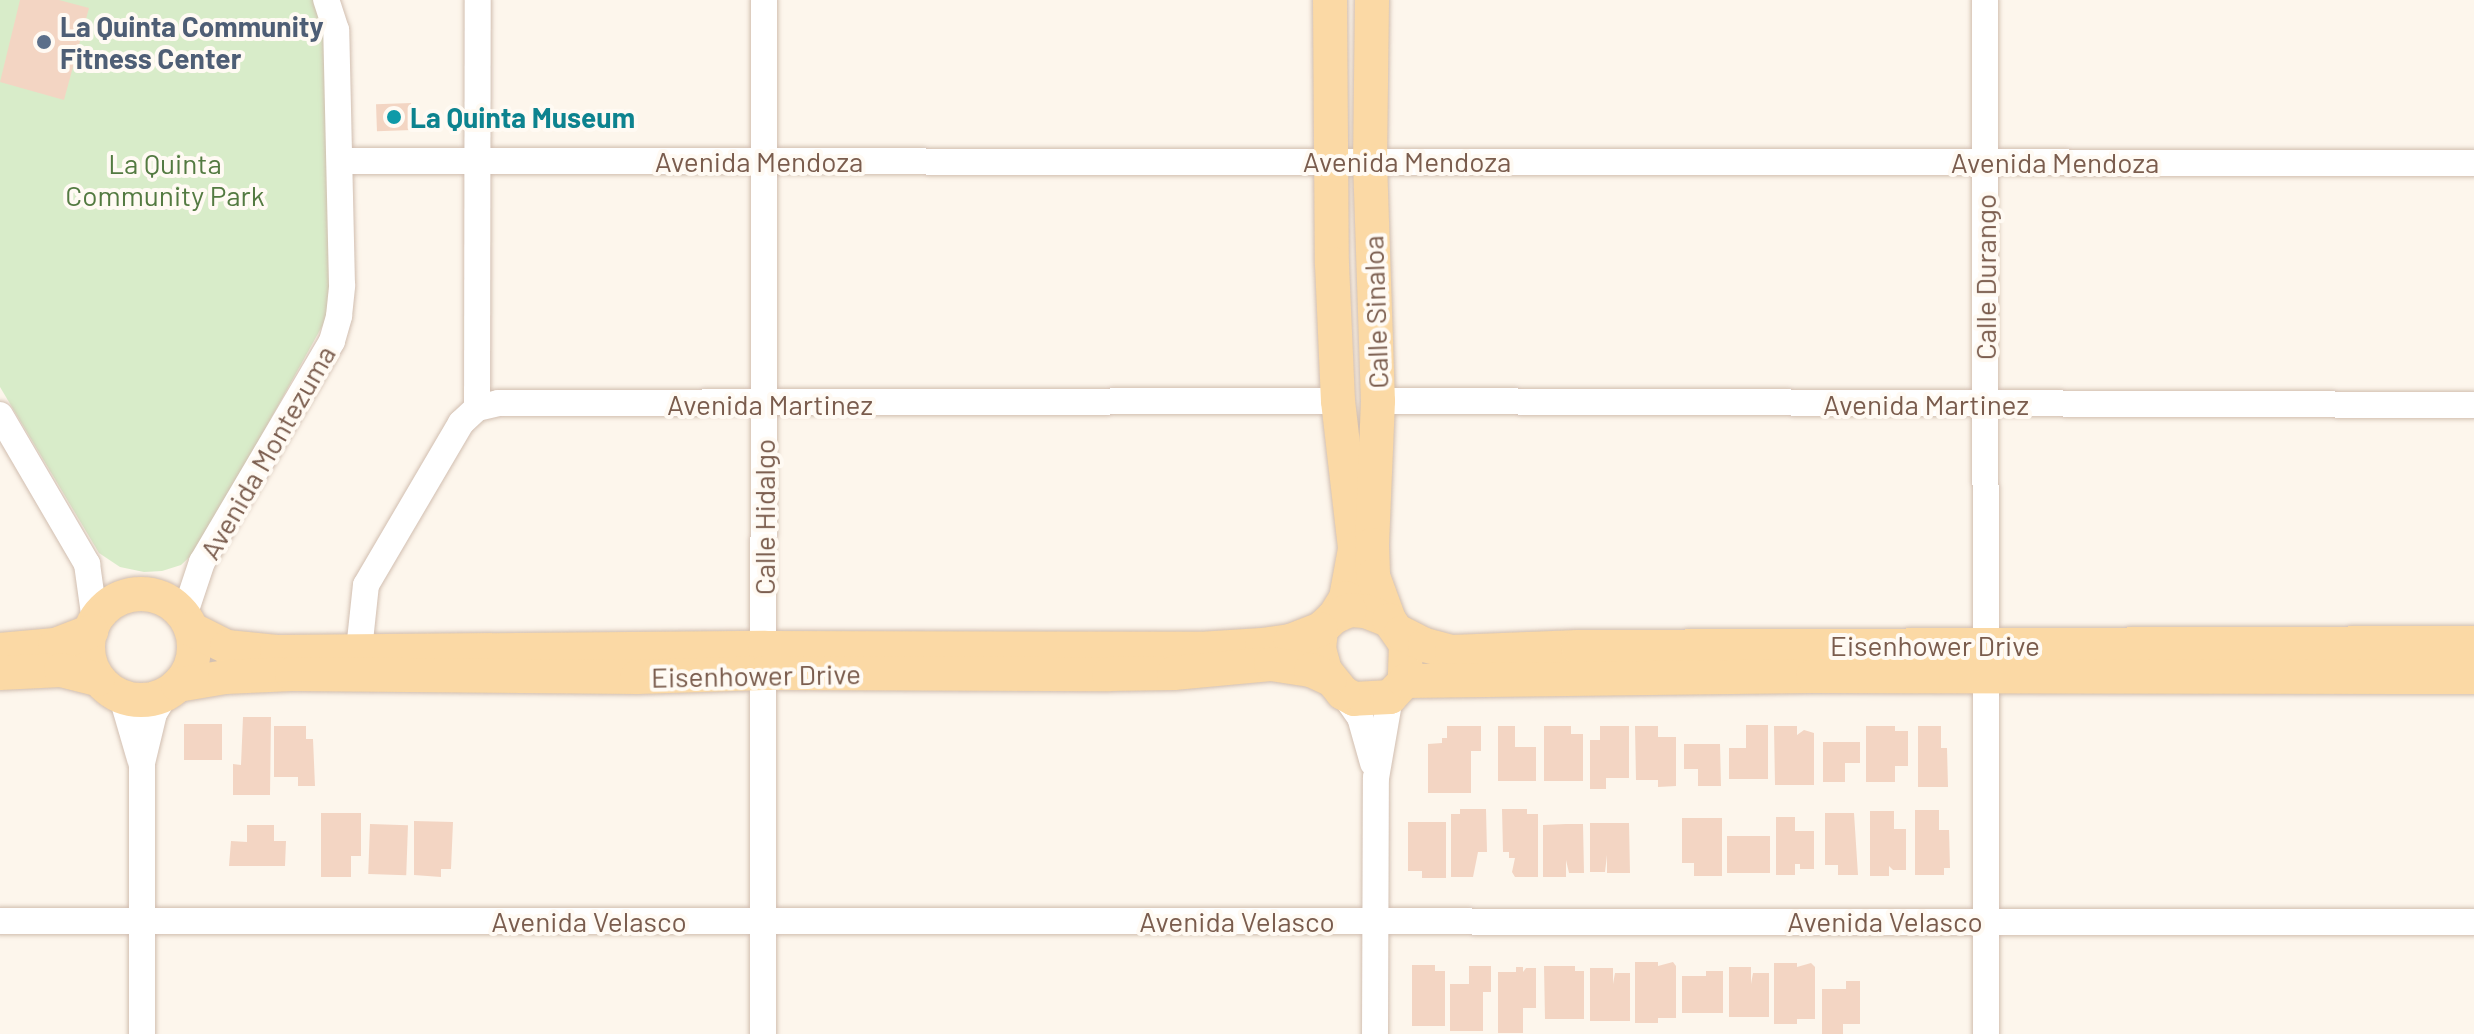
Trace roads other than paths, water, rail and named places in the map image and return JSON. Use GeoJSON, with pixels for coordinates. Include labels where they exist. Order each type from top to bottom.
{"type":"FeatureCollection","features":[{"type":"Feature","properties":{"kind":"main road","name":"Calle Sinaloa"},"geometry":{"type":"LineString","coordinates":[[1328,623],[1346,598],[1355,549],[1338,401],[1330,0]]}},
{"type":"Feature","properties":{"kind":"main road","name":"Calle Sinaloa"},"geometry":{"type":"LineString","coordinates":[[1372,0],[1370,161],[1378,401],[1373,576],[1395,627]]}},
{"type":"Feature","properties":{"kind":"main road","name":"Eisenhower Drive"},"geometry":{"type":"LineString","coordinates":[[0,650],[55,645],[93,626],[104,609],[131,595],[161,598],[212,642],[252,652],[359,650],[1174,673],[1271,664],[1311,670],[1336,686]]}},
{"type":"Feature","properties":{"kind":"main road"},"geometry":{"type":"LineString","coordinates":[[1350,610],[1365,611],[1395,627],[1408,656],[1397,689],[1366,701],[1336,686],[1321,660],[1328,623],[1350,610]]}},
{"type":"Feature","properties":{"kind":"main road"},"geometry":{"type":"LineString","coordinates":[[172,690],[193,659],[188,622]]}},
{"type":"Feature","properties":{"kind":"main road","name":"Eisenhower Drive"},"geometry":{"type":"LineString","coordinates":[[0,673],[61,670],[137,701],[225,677],[279,674],[637,677],[765,660],[1262,645],[1290,641],[1328,623]]}},
{"type":"Feature","properties":{"kind":"main road"},"geometry":{"type":"LineString","coordinates":[[93,626],[88,650],[110,688]]}},
{"type":"Feature","properties":{"kind":"main road","name":"Eisenhower Drive"},"geometry":{"type":"LineString","coordinates":[[1395,627],[1425,645],[1452,652],[1578,647],[2474,677]]}},
{"type":"Feature","properties":{"kind":"main road","name":"Eisenhower Drive"},"geometry":{"type":"LineString","coordinates":[[1397,689],[1986,660],[2474,643]]}},
{"type":"Feature","properties":{"kind":"street","name":"Avenida Montezuma"},"geometry":{"type":"LineString","coordinates":[[188,622],[193,582],[213,541],[332,341],[339,316],[342,285],[336,30],[326,0]]}},
{"type":"Feature","properties":{"kind":"street"},"geometry":{"type":"LineString","coordinates":[[359,650],[366,585],[461,423],[477,408],[478,0]]}},
{"type":"Feature","properties":{"kind":"street","name":"Calle Hidalgo"},"geometry":{"type":"LineString","coordinates":[[763,1034],[764,0]]}},
{"type":"Feature","properties":{"kind":"street","name":"Calle Durango"},"geometry":{"type":"LineString","coordinates":[[1985,0],[1986,1034]]}},
{"type":"Feature","properties":{"kind":"street","name":"Avenida Mendoza"},"geometry":{"type":"LineString","coordinates":[[340,161],[2474,163]]}},
{"type":"Feature","properties":{"kind":"street","name":"Avenida Martinez"},"geometry":{"type":"LineString","coordinates":[[477,408],[498,403],[763,405],[1338,401]]}},
{"type":"Feature","properties":{"kind":"street","name":"Avenida Martinez"},"geometry":{"type":"LineString","coordinates":[[1378,401],[2474,405]]}},
{"type":"Feature","properties":{"kind":"street"},"geometry":{"type":"LineString","coordinates":[[0,415],[87,564],[93,626]]}},
{"type":"Feature","properties":{"kind":"street"},"geometry":{"type":"LineString","coordinates":[[1336,686],[1360,717],[1376,778]]}},
{"type":"Feature","properties":{"kind":"street"},"geometry":{"type":"LineString","coordinates":[[110,688],[142,763]]}},
{"type":"Feature","properties":{"kind":"street"},"geometry":{"type":"LineString","coordinates":[[1375,1034],[1376,778],[1397,689]]}},
{"type":"Feature","properties":{"kind":"street"},"geometry":{"type":"LineString","coordinates":[[142,1034],[142,763],[154,713],[172,690]]}},
{"type":"Feature","properties":{"kind":"street","name":"Avenida Velasco"},"geometry":{"type":"LineString","coordinates":[[0,921],[2474,922]]}},
{"type":"Feature","properties":{"kind":"place","name":"La Quinta Community Fitness Center"},"geometry":{"type":"Point","coordinates":[44,42]}},
{"type":"Feature","properties":{"kind":"place","name":"La Quinta Museum"},"geometry":{"type":"Point","coordinates":[394,117]}},
{"type":"Feature","properties":{"kind":"park label","name":"La Quinta Community Park"},"geometry":{"type":"Point","coordinates":[165,179]}}]}
